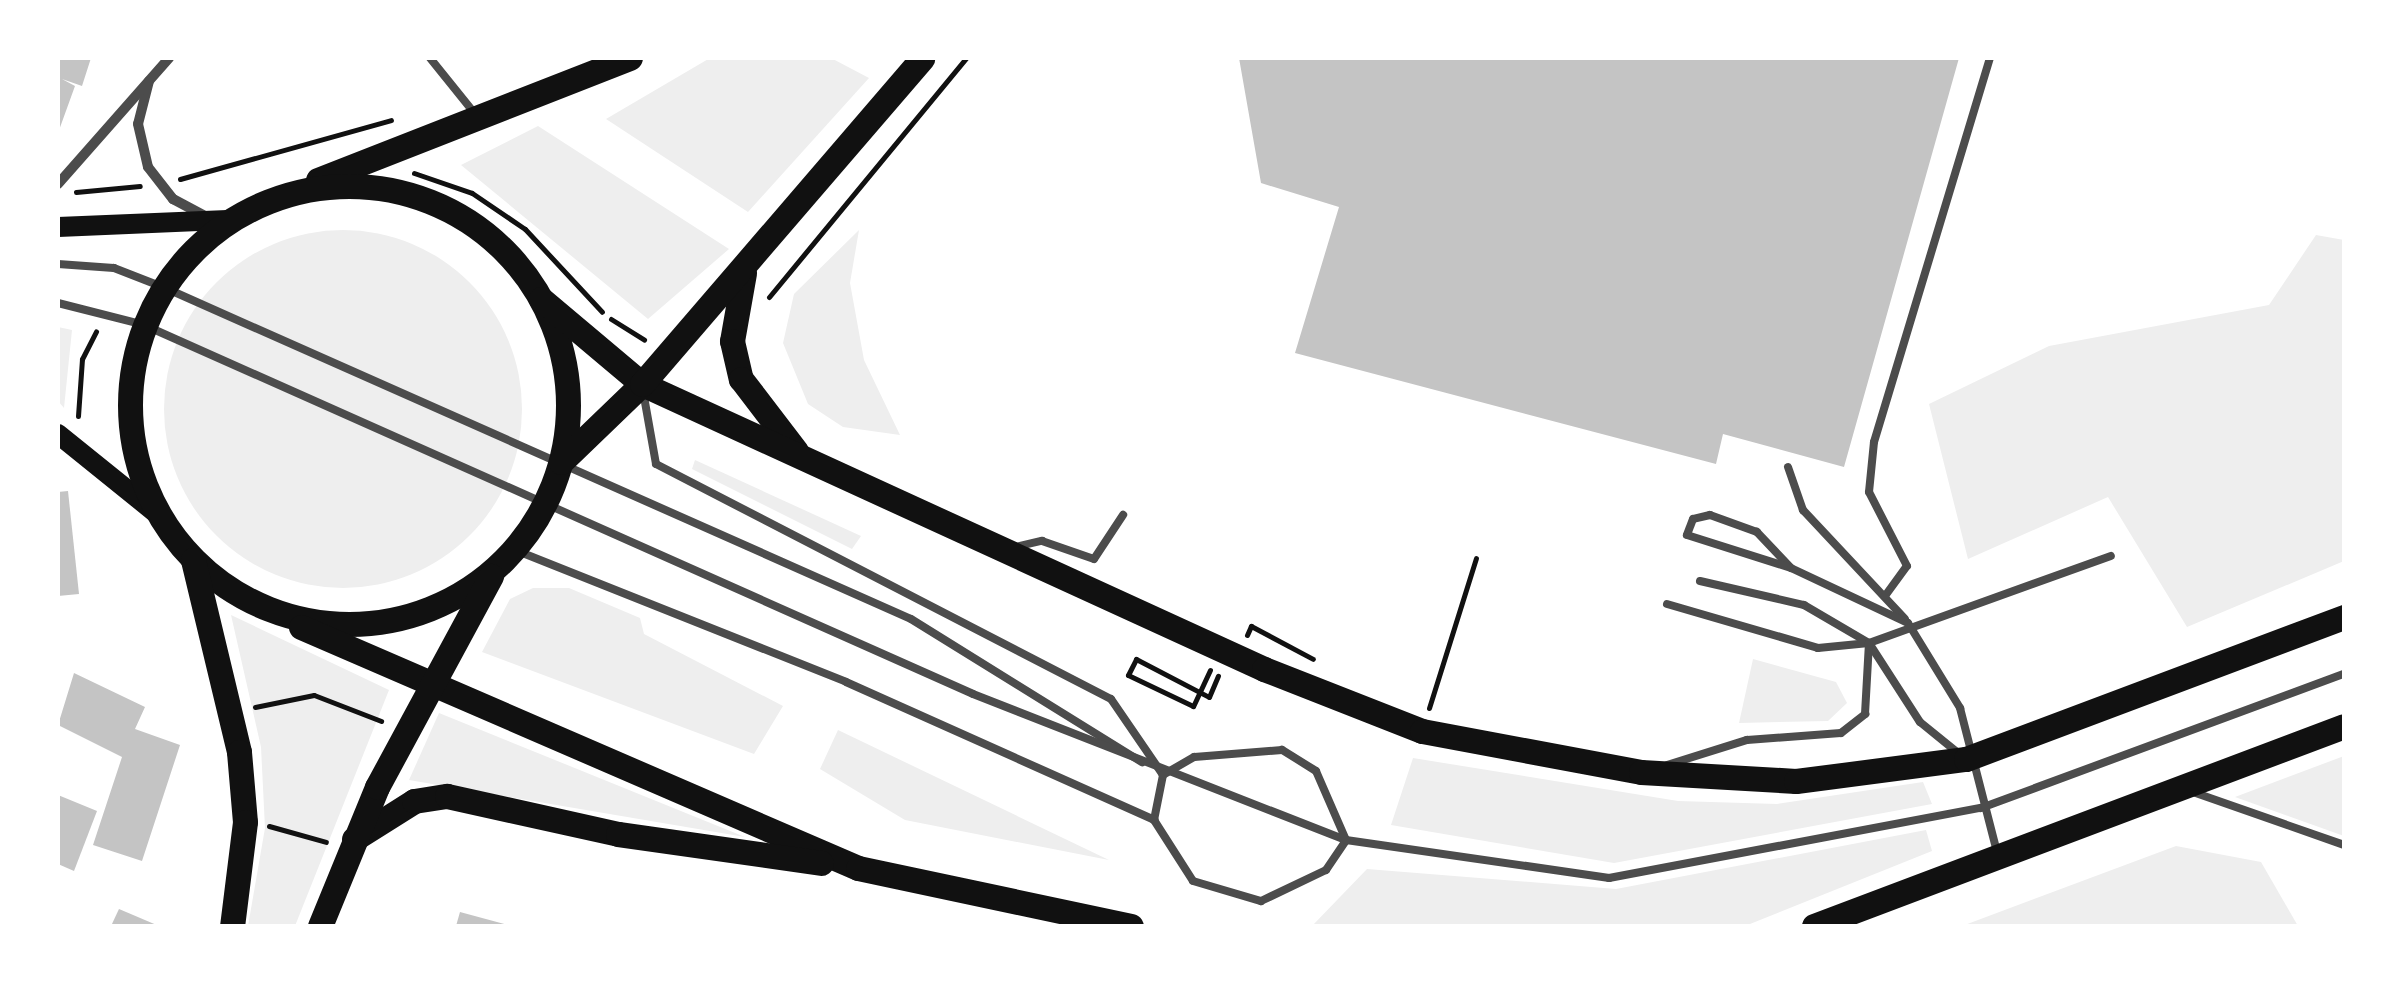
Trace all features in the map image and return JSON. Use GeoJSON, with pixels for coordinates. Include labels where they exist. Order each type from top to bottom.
{"type":"FeatureCollection","features":[{"type":"Feature","properties":{"kind":"main road"},"geometry":{"type":"LineString","coordinates":[[58,227],[219,219],[630,58]]}},
{"type":"Feature","properties":{"kind":"main road"},"geometry":{"type":"LineString","coordinates":[[561,463],[642,384],[922,58]]}},
{"type":"Feature","properties":{"kind":"main road"},"geometry":{"type":"LineString","coordinates":[[268,199],[330,185],[393,189],[438,205],[503,248],[542,299],[642,384],[1001,552],[1220,649],[1422,731],[1641,772],[1796,780],[1966,759],[2344,617]]}},
{"type":"Feature","properties":{"kind":"main road"},"geometry":{"type":"LineString","coordinates":[[156,513],[134,447],[130,385],[144,325],[163,287],[219,219]]}},
{"type":"Feature","properties":{"kind":"main road"},"geometry":{"type":"LineString","coordinates":[[747,263],[732,341],[759,413],[819,470]]}},
{"type":"Feature","properties":{"kind":"main road"},"geometry":{"type":"LineString","coordinates":[[248,600],[310,622],[375,624],[438,608],[493,572],[515,550],[548,501],[561,463],[566,388],[542,299]]}},
{"type":"Feature","properties":{"kind":"main road"},"geometry":{"type":"LineString","coordinates":[[58,434],[156,513],[193,560],[248,600],[429,689],[858,868]]}},
{"type":"Feature","properties":{"kind":"main road"},"geometry":{"type":"LineString","coordinates":[[193,560],[232,710],[245,822],[232,926]]}},
{"type":"Feature","properties":{"kind":"main road"},"geometry":{"type":"LineString","coordinates":[[320,926],[344,842],[493,572]]}},
{"type":"Feature","properties":{"kind":"main road"},"geometry":{"type":"LineString","coordinates":[[1814,926],[2000,861],[2344,726]]}},
{"type":"Feature","properties":{"kind":"main road"},"geometry":{"type":"LineString","coordinates":[[344,842],[414,801],[447,796],[618,834],[858,868],[1131,926]]}},
{"type":"Feature","properties":{"kind":"street"},"geometry":{"type":"LineString","coordinates":[[60,189],[169,58]]}},
{"type":"Feature","properties":{"kind":"street"},"geometry":{"type":"LineString","coordinates":[[149,81],[140,146],[160,185],[219,219]]}},
{"type":"Feature","properties":{"kind":"lane"},"geometry":{"type":"LineString","coordinates":[[430,58],[478,117]]}},
{"type":"Feature","properties":{"kind":"lane"},"geometry":{"type":"LineString","coordinates":[[1885,596],[1906,566],[1868,492],[1874,442],[1990,58]]}},
{"type":"Feature","properties":{"kind":"lane"},"geometry":{"type":"LineString","coordinates":[[58,264],[114,268],[163,287],[912,619],[1163,775]]}},
{"type":"Feature","properties":{"kind":"lane"},"geometry":{"type":"LineString","coordinates":[[58,302],[144,325],[1163,775],[1346,840],[1609,878],[1981,808],[2344,674]]}},
{"type":"Feature","properties":{"kind":"lane"},"geometry":{"type":"LineString","coordinates":[[642,384],[656,464],[1111,699],[1163,775],[1154,820]]}},
{"type":"Feature","properties":{"kind":"lane"},"geometry":{"type":"LineString","coordinates":[[1788,468],[1791,488],[1908,622],[1960,708],[1966,759],[2000,861]]}},
{"type":"Feature","properties":{"kind":"lane"},"geometry":{"type":"LineString","coordinates":[[1001,552],[1042,541],[1094,558],[1123,515]]}},
{"type":"Feature","properties":{"kind":"lane"},"geometry":{"type":"LineString","coordinates":[[1790,568],[1756,532],[1710,515],[1693,519],[1687,535],[1790,568],[1908,622]]}},
{"type":"Feature","properties":{"kind":"lane"},"geometry":{"type":"LineString","coordinates":[[515,550],[846,682],[1154,820],[1193,881],[1261,901],[1326,870],[1346,840]]}},
{"type":"Feature","properties":{"kind":"lane"},"geometry":{"type":"LineString","coordinates":[[1667,604],[1818,648],[1869,642],[1908,622],[2111,556]]}},
{"type":"Feature","properties":{"kind":"lane"},"geometry":{"type":"LineString","coordinates":[[1700,581],[1804,606],[1869,642],[1920,722],[1966,759]]}},
{"type":"Feature","properties":{"kind":"lane"},"geometry":{"type":"LineString","coordinates":[[1641,772],[1747,740],[1841,733],[1865,714],[1869,642]]}},
{"type":"Feature","properties":{"kind":"lane"},"geometry":{"type":"LineString","coordinates":[[1163,775],[1194,756],[1282,750],[1316,770],[1346,840]]}},
{"type":"Feature","properties":{"kind":"lane"},"geometry":{"type":"LineString","coordinates":[[2186,790],[2344,845]]}},
{"type":"Feature","properties":{"kind":"path"},"geometry":{"type":"LineString","coordinates":[[732,341],[966,58]]}},
{"type":"Feature","properties":{"kind":"path"},"geometry":{"type":"LineString","coordinates":[[60,189],[160,185],[412,114]]}},
{"type":"Feature","properties":{"kind":"path"},"geometry":{"type":"LineString","coordinates":[[328,138],[368,160],[472,192],[525,229],[604,314],[667,355]]}},
{"type":"Feature","properties":{"kind":"path"},"geometry":{"type":"LineString","coordinates":[[1422,731],[1476,558]]}},
{"type":"Feature","properties":{"kind":"path"},"geometry":{"type":"LineString","coordinates":[[1136,658],[1128,675],[1193,706],[1220,649]]}},
{"type":"Feature","properties":{"kind":"path"},"geometry":{"type":"LineString","coordinates":[[232,710],[314,694],[405,734]]}},
{"type":"Feature","properties":{"kind":"path"},"geometry":{"type":"LineString","coordinates":[[261,824],[344,842]]}},
{"type":"Feature","properties":{"kind":"shaded area"},"geometry":{"type":"Polygon","coordinates":[[[710,58],[831,58],[869,78],[748,212],[606,119],[710,58]]]}},
{"type":"Feature","properties":{"kind":"shaded area"},"geometry":{"type":"Polygon","coordinates":[[[538,126],[729,249],[648,319],[461,165],[538,126]]]}},
{"type":"Feature","properties":{"kind":"shaded area"},"geometry":{"type":"Polygon","coordinates":[[[343,230],[378,233],[412,243],[443,260],[470,282],[492,309],[509,340],[519,374],[519,444],[509,478],[492,509],[470,536],[443,558],[412,575],[378,585],[343,588],[308,585],[274,575],[243,558],[216,536],[194,509],[177,478],[167,444],[164,409],[167,374],[177,340],[194,309],[216,282],[243,260],[274,243],[308,233],[343,230]]]}},
{"type":"Feature","properties":{"kind":"shaded area"},"geometry":{"type":"Polygon","coordinates":[[[859,230],[850,283],[864,360],[900,435],[843,427],[808,404],[783,343],[794,294],[859,230]]]}},
{"type":"Feature","properties":{"kind":"shaded area"},"geometry":{"type":"Polygon","coordinates":[[[2316,235],[2344,240],[2344,561],[2187,627],[2108,497],[1968,559],[1929,404],[2049,346],[2269,305],[2316,235]]]}},
{"type":"Feature","properties":{"kind":"shaded area"},"geometry":{"type":"Polygon","coordinates":[[[58,327],[72,330],[64,408],[58,401],[58,327]]]}},
{"type":"Feature","properties":{"kind":"shaded area"},"geometry":{"type":"Polygon","coordinates":[[[695,460],[861,536],[852,549],[692,469],[695,460]]]}},
{"type":"Feature","properties":{"kind":"shaded area"},"geometry":{"type":"Polygon","coordinates":[[[533,588],[569,588],[640,618],[644,634],[783,706],[754,754],[482,652],[510,599],[533,588]]]}},
{"type":"Feature","properties":{"kind":"shaded area"},"geometry":{"type":"Polygon","coordinates":[[[231,615],[389,690],[295,926],[248,926],[265,828],[261,747],[231,615]]]}},
{"type":"Feature","properties":{"kind":"shaded area"},"geometry":{"type":"Polygon","coordinates":[[[1753,659],[1836,682],[1847,703],[1828,721],[1739,723],[1753,659]]]}},
{"type":"Feature","properties":{"kind":"shaded area"},"geometry":{"type":"Polygon","coordinates":[[[439,713],[745,837],[409,780],[439,713]]]}},
{"type":"Feature","properties":{"kind":"shaded area"},"geometry":{"type":"Polygon","coordinates":[[[838,730],[1109,860],[905,820],[820,769],[838,730]]]}},
{"type":"Feature","properties":{"kind":"shaded area"},"geometry":{"type":"Polygon","coordinates":[[[2344,756],[2344,836],[2235,797],[2344,756]]]}},
{"type":"Feature","properties":{"kind":"shaded area"},"geometry":{"type":"Polygon","coordinates":[[[1413,758],[1678,801],[1777,804],[1923,782],[1932,804],[1614,863],[1391,825],[1413,758]]]}},
{"type":"Feature","properties":{"kind":"shaded area"},"geometry":{"type":"Polygon","coordinates":[[[1926,830],[1932,851],[1745,926],[1312,926],[1367,869],[1616,889],[1926,830]]]}},
{"type":"Feature","properties":{"kind":"shaded area"},"geometry":{"type":"Polygon","coordinates":[[[2176,846],[2261,862],[2298,926],[1962,926],[2176,846]]]}},
{"type":"Feature","properties":{"kind":"building"},"geometry":{"type":"Polygon","coordinates":[[[58,58],[91,58],[82,86],[62,79],[75,86],[58,133],[58,58]]]}},
{"type":"Feature","properties":{"kind":"building"},"geometry":{"type":"Polygon","coordinates":[[[1239,58],[1959,58],[1844,467],[1723,434],[1716,464],[1295,353],[1339,207],[1261,183],[1239,58]]]}},
{"type":"Feature","properties":{"kind":"building"},"geometry":{"type":"Polygon","coordinates":[[[68,491],[79,594],[58,596],[58,492],[68,491]]]}},
{"type":"Feature","properties":{"kind":"building"},"geometry":{"type":"Polygon","coordinates":[[[74,673],[145,707],[135,729],[180,745],[142,861],[93,845],[122,757],[58,725],[74,673]]]}},
{"type":"Feature","properties":{"kind":"building"},"geometry":{"type":"Polygon","coordinates":[[[58,795],[97,811],[74,871],[58,864],[58,795]]]}},
{"type":"Feature","properties":{"kind":"building"},"geometry":{"type":"Polygon","coordinates":[[[119,909],[159,926],[111,926],[119,909]]]}},
{"type":"Feature","properties":{"kind":"building"},"geometry":{"type":"Polygon","coordinates":[[[460,912],[508,925],[456,926],[460,912]]]}}]}
